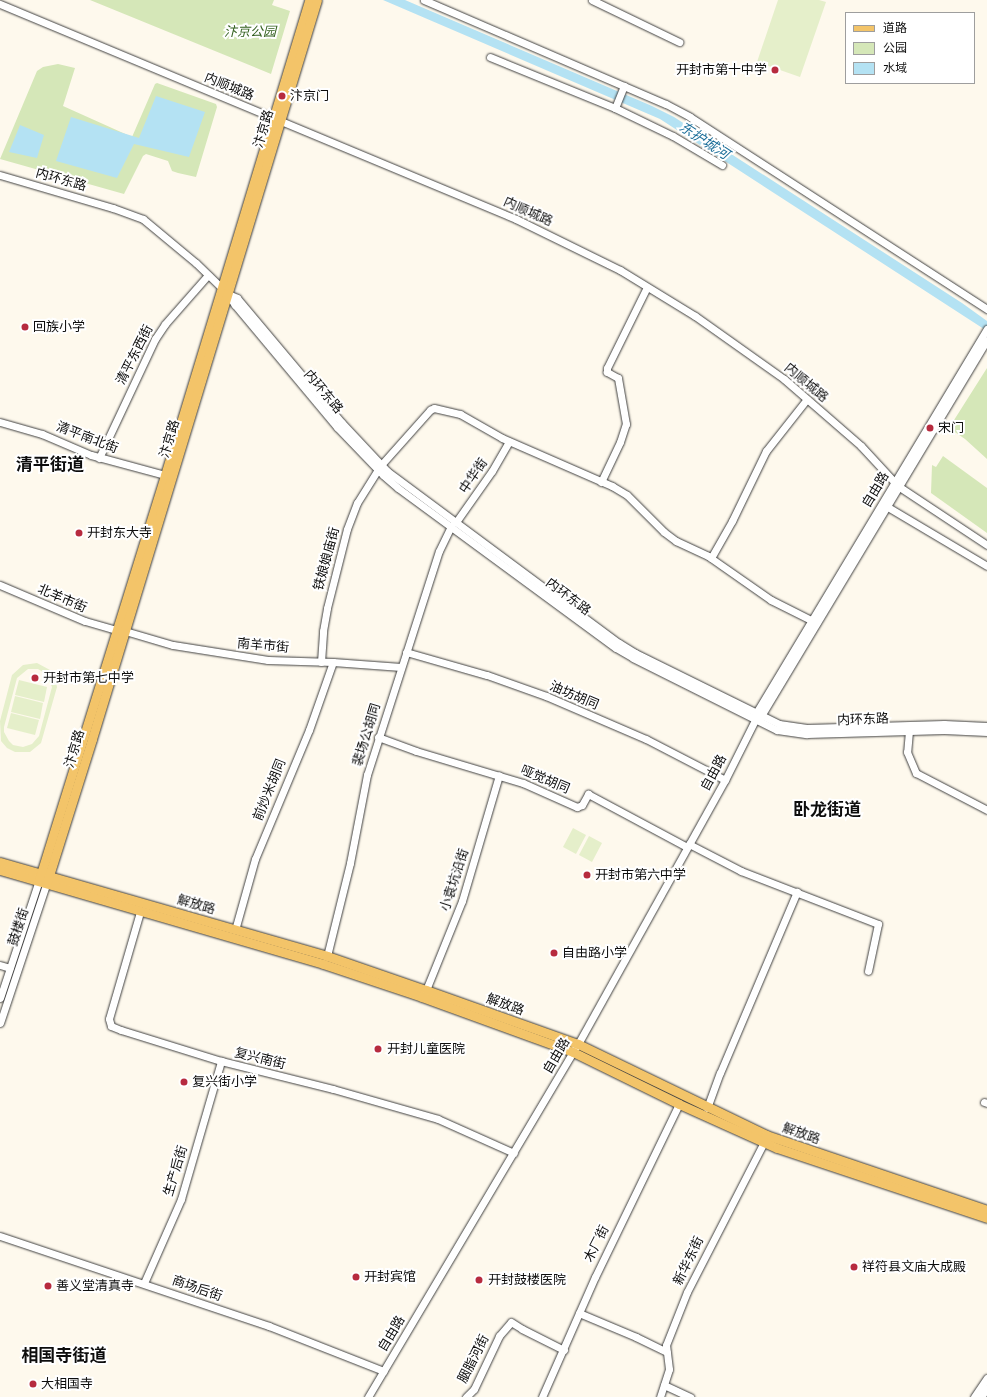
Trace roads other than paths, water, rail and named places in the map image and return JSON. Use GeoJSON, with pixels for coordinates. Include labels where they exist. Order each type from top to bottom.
{"type":"FeatureCollection","features":[{"type":"Feature","properties":{"kind":"main road","name":"汴京路"},"geometry":{"type":"LineString","coordinates":[[43,880],[277,119],[309,0]]}},
{"type":"Feature","properties":{"kind":"main road","name":"汴京路"},"geometry":{"type":"LineString","coordinates":[[277,119],[318,0]]}},
{"type":"Feature","properties":{"kind":"main road","name":"汴京路"},"geometry":{"type":"LineString","coordinates":[[121,630],[165,475],[225,291]]}},
{"type":"Feature","properties":{"kind":"main road","name":"解放路"},"geometry":{"type":"LineString","coordinates":[[0,862],[43,880],[140,912],[330,967],[575,1048],[680,1104],[764,1142],[987,1218]]}},
{"type":"Feature","properties":{"kind":"main road","name":"解放路"},"geometry":{"type":"LineString","coordinates":[[0,870],[235,930],[327,956],[426,990],[575,1048],[782,1141],[987,1210]]}},
{"type":"Feature","properties":{"kind":"street"},"geometry":{"type":"LineString","coordinates":[[424,0],[623,89],[690,117],[987,309]]}},
{"type":"Feature","properties":{"kind":"street"},"geometry":{"type":"LineString","coordinates":[[592,0],[679,42]]}},
{"type":"Feature","properties":{"kind":"street","name":"内顺城路"},"geometry":{"type":"LineString","coordinates":[[0,4],[516,219],[606,263],[695,316],[784,379],[861,446],[896,484],[987,545]]}},
{"type":"Feature","properties":{"kind":"street"},"geometry":{"type":"LineString","coordinates":[[490,57],[617,104],[722,165]]}},
{"type":"Feature","properties":{"kind":"street"},"geometry":{"type":"LineString","coordinates":[[617,104],[623,89]]}},
{"type":"Feature","properties":{"kind":"street","name":"内环东路"},"geometry":{"type":"LineString","coordinates":[[0,175],[113,208],[143,219],[225,291],[332,421],[379,467],[398,488],[453,524],[616,648],[757,716],[779,724],[807,728],[944,724],[987,726]]}},
{"type":"Feature","properties":{"kind":"street","name":"清平东西街"},"geometry":{"type":"LineString","coordinates":[[99,458],[155,339],[165,324],[208,275]]}},
{"type":"Feature","properties":{"kind":"street"},"geometry":{"type":"LineString","coordinates":[[601,482],[620,442],[626,424],[618,378],[607,372],[607,368],[647,287]]}},
{"type":"Feature","properties":{"kind":"street","name":"自由路"},"geometry":{"type":"LineString","coordinates":[[368,1397],[575,1048],[688,846],[757,716],[985,339],[987,329]]}},
{"type":"Feature","properties":{"kind":"street"},"geometry":{"type":"LineString","coordinates":[[711,558],[732,521],[766,451],[807,399]]}},
{"type":"Feature","properties":{"kind":"street","name":"铁娘娘庙街"},"geometry":{"type":"LineString","coordinates":[[321,662],[322,631],[347,529],[357,503],[379,467],[430,410],[434,408],[460,414],[509,441]]}},
{"type":"Feature","properties":{"kind":"street","name":"清平南北街"},"geometry":{"type":"LineString","coordinates":[[0,422],[42,434],[99,458],[165,475]]}},
{"type":"Feature","properties":{"kind":"street"},"geometry":{"type":"LineString","coordinates":[[509,441],[627,495],[664,532],[676,541],[711,558],[771,600],[814,621]]}},
{"type":"Feature","properties":{"kind":"street","name":"中华街"},"geometry":{"type":"LineString","coordinates":[[453,524],[492,471],[509,441]]}},
{"type":"Feature","properties":{"kind":"street","name":"自由路"},"geometry":{"type":"LineString","coordinates":[[814,621],[886,506],[896,484]]}},
{"type":"Feature","properties":{"kind":"street"},"geometry":{"type":"LineString","coordinates":[[886,506],[987,566]]}},
{"type":"Feature","properties":{"kind":"street","name":"裴场公胡同"},"geometry":{"type":"LineString","coordinates":[[327,956],[350,863],[367,775],[378,737],[439,551],[453,524]]}},
{"type":"Feature","properties":{"kind":"street","name":"北羊市街"},"geometry":{"type":"LineString","coordinates":[[0,586],[85,622],[121,630]]}},
{"type":"Feature","properties":{"kind":"street","name":"南羊市街"},"geometry":{"type":"LineString","coordinates":[[121,630],[173,646],[268,660],[333,662],[401,667]]}},
{"type":"Feature","properties":{"kind":"street","name":"油坊胡同"},"geometry":{"type":"LineString","coordinates":[[406,652],[487,675],[546,696],[646,739],[724,780]]}},
{"type":"Feature","properties":{"kind":"street","name":"前炒米胡同"},"geometry":{"type":"LineString","coordinates":[[235,930],[255,859],[309,730],[333,662]]}},
{"type":"Feature","properties":{"kind":"street","name":"内环东路"},"geometry":{"type":"LineString","coordinates":[[757,716],[777,730],[807,734],[944,730],[987,732]]}},
{"type":"Feature","properties":{"kind":"street"},"geometry":{"type":"LineString","coordinates":[[909,731],[907,752],[916,773],[987,810]]}},
{"type":"Feature","properties":{"kind":"street","name":"哑觉胡同"},"geometry":{"type":"LineString","coordinates":[[378,737],[416,751],[523,783],[579,807],[588,794],[688,846]]}},
{"type":"Feature","properties":{"kind":"street","name":"小袁坑沿街"},"geometry":{"type":"LineString","coordinates":[[426,990],[462,901],[499,775]]}},
{"type":"Feature","properties":{"kind":"street"},"geometry":{"type":"LineString","coordinates":[[688,846],[741,871],[878,924],[868,971]]}},
{"type":"Feature","properties":{"kind":"street","name":"鼓楼街"},"geometry":{"type":"LineString","coordinates":[[0,998],[43,880]]}},
{"type":"Feature","properties":{"kind":"street","name":"鼓楼街"},"geometry":{"type":"LineString","coordinates":[[0,1023],[43,880]]}},
{"type":"Feature","properties":{"kind":"street"},"geometry":{"type":"LineString","coordinates":[[707,1108],[720,1073],[798,892]]}},
{"type":"Feature","properties":{"kind":"street","name":"复兴南街"},"geometry":{"type":"LineString","coordinates":[[140,912],[109,1019],[111,1026],[221,1061],[333,1089],[438,1119],[514,1153]]}},
{"type":"Feature","properties":{"kind":"street"},"geometry":{"type":"LineString","coordinates":[[0,965],[10,968]]}},
{"type":"Feature","properties":{"kind":"street","name":"生产后街"},"geometry":{"type":"LineString","coordinates":[[144,1283],[181,1198],[221,1061]]}},
{"type":"Feature","properties":{"kind":"street","name":"木厂街"},"geometry":{"type":"LineString","coordinates":[[542,1397],[564,1350],[595,1276],[680,1104]]}},
{"type":"Feature","properties":{"kind":"street","name":"新华东街"},"geometry":{"type":"LineString","coordinates":[[660,1397],[669,1369],[666,1345],[669,1336],[687,1292],[764,1142]]}},
{"type":"Feature","properties":{"kind":"street","name":"商场后街"},"geometry":{"type":"LineString","coordinates":[[0,1236],[269,1326],[384,1371]]}},
{"type":"Feature","properties":{"kind":"street"},"geometry":{"type":"LineString","coordinates":[[579,1313],[667,1352]]}},
{"type":"Feature","properties":{"kind":"street","name":"胭脂河街"},"geometry":{"type":"LineString","coordinates":[[466,1397],[474,1389],[500,1336],[511,1322],[522,1330],[564,1350]]}},
{"type":"Feature","properties":{"kind":"street"},"geometry":{"type":"LineString","coordinates":[[974,1397],[987,1378]]}},
{"type":"Feature","properties":{"kind":"street"},"geometry":{"type":"LineString","coordinates":[[664,1385],[690,1397]]}},
{"type":"Feature","properties":{"kind":"street"},"geometry":{"type":"LineString","coordinates":[[981,1397],[987,1388]]}},
{"type":"Feature","properties":{"kind":"water","name":"东护城河"},"geometry":{"type":"Polygon","coordinates":[[[383,0],[405,0],[652,106],[674,117],[962,303],[987,321],[987,331],[660,119],[383,0]]]}},
{"type":"Feature","properties":{"kind":"water"},"geometry":{"type":"Polygon","coordinates":[[[156,96],[205,112],[189,157],[134,144],[117,178],[56,161],[71,117],[139,138],[156,96]]]}},
{"type":"Feature","properties":{"kind":"water"},"geometry":{"type":"Polygon","coordinates":[[[20,125],[44,135],[37,158],[9,152],[20,125]]]}},
{"type":"Feature","properties":{"kind":"place","name":"开封市第十中学"},"geometry":{"type":"Point","coordinates":[775,70]}},
{"type":"Feature","properties":{"kind":"place","name":"汴京门"},"geometry":{"type":"Point","coordinates":[282,96]}},
{"type":"Feature","properties":{"kind":"place","name":"回族小学"},"geometry":{"type":"Point","coordinates":[25,327]}},
{"type":"Feature","properties":{"kind":"place","name":"宋门"},"geometry":{"type":"Point","coordinates":[930,428]}},
{"type":"Feature","properties":{"kind":"place","name":"开封东大寺"},"geometry":{"type":"Point","coordinates":[79,533]}},
{"type":"Feature","properties":{"kind":"place","name":"开封市第七中学"},"geometry":{"type":"Point","coordinates":[35,678]}},
{"type":"Feature","properties":{"kind":"place","name":"开封市第六中学"},"geometry":{"type":"Point","coordinates":[587,875]}},
{"type":"Feature","properties":{"kind":"place","name":"自由路小学"},"geometry":{"type":"Point","coordinates":[554,953]}},
{"type":"Feature","properties":{"kind":"place","name":"开封儿童医院"},"geometry":{"type":"Point","coordinates":[378,1049]}},
{"type":"Feature","properties":{"kind":"place","name":"复兴街小学"},"geometry":{"type":"Point","coordinates":[184,1082]}},
{"type":"Feature","properties":{"kind":"place","name":"祥符县文庙大成殿"},"geometry":{"type":"Point","coordinates":[854,1267]}},
{"type":"Feature","properties":{"kind":"place","name":"开封宾馆"},"geometry":{"type":"Point","coordinates":[356,1277]}},
{"type":"Feature","properties":{"kind":"place","name":"开封鼓楼医院"},"geometry":{"type":"Point","coordinates":[479,1280]}},
{"type":"Feature","properties":{"kind":"place","name":"善义堂清真寺"},"geometry":{"type":"Point","coordinates":[48,1286]}},
{"type":"Feature","properties":{"kind":"place","name":"大相国寺"},"geometry":{"type":"Point","coordinates":[33,1384]}},
{"type":"Feature","properties":{"kind":"district","name":"清平街道"},"geometry":{"type":"Point","coordinates":[50,466]}},
{"type":"Feature","properties":{"kind":"district","name":"卧龙街道"},"geometry":{"type":"Point","coordinates":[827,811]}},
{"type":"Feature","properties":{"kind":"district","name":"相国寺街道"},"geometry":{"type":"Point","coordinates":[64,1357]}},
{"type":"Feature","properties":{"kind":"park label","name":"汴京公园"},"geometry":{"type":"Point","coordinates":[250,32]}}]}
